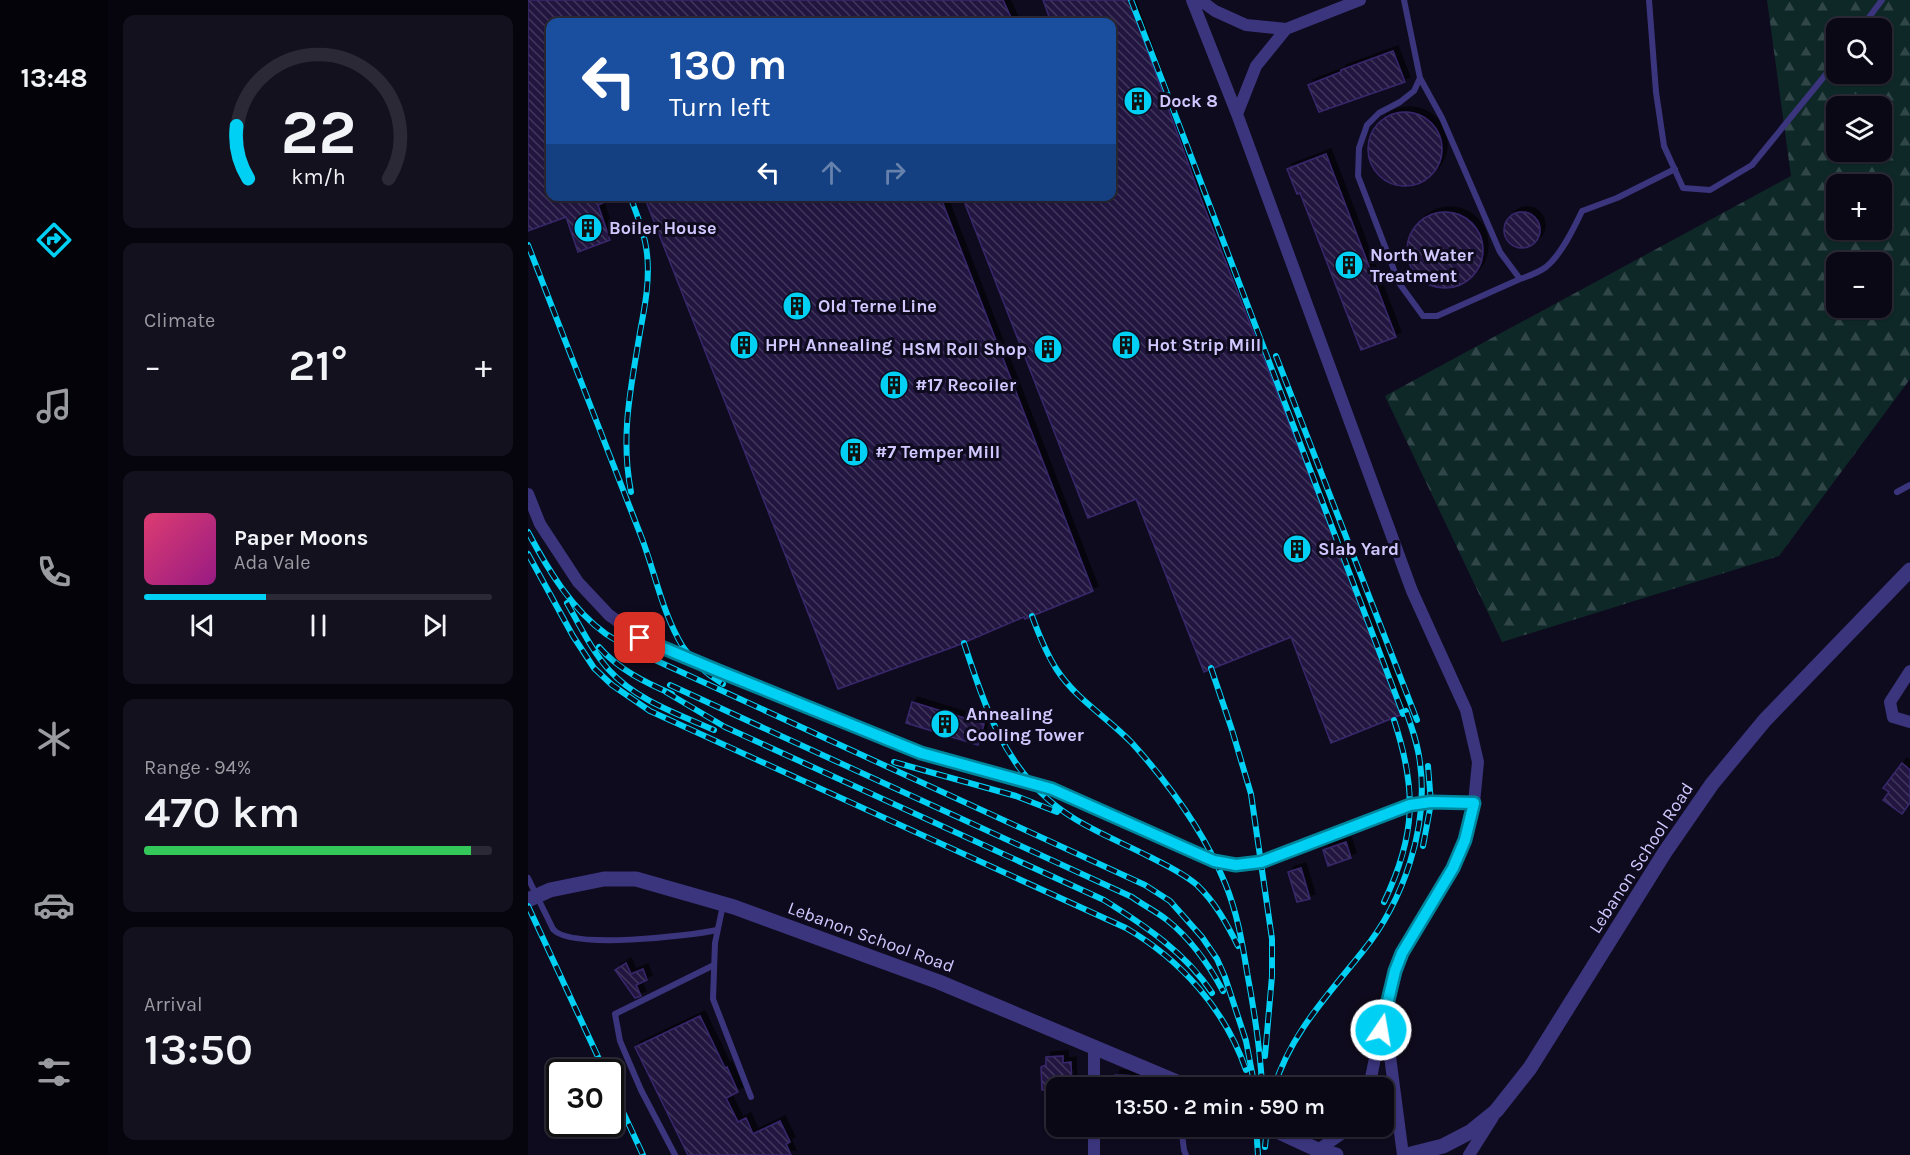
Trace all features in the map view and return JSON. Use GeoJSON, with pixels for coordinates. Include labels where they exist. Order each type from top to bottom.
{"type":"FeatureCollection","features":[{"type":"Feature","properties":{"kind":"street"},"geometry":{"type":"LineString","coordinates":[[1192,0],[1237,114],[1412,591],[1466,710],[1478,762],[1474,803],[1465,840],[1453,868],[1402,953],[1384,1013],[1371,1077]]}},
{"type":"Feature","properties":{"kind":"street"},"geometry":{"type":"LineString","coordinates":[[1200,0],[1215,11],[1246,25],[1286,29],[1360,0]]}},
{"type":"Feature","properties":{"kind":"street"},"geometry":{"type":"LineString","coordinates":[[1237,114],[1256,66],[1286,29]]}},
{"type":"Feature","properties":{"kind":"street"},"geometry":{"type":"LineString","coordinates":[[528,494],[540,524],[578,582],[609,615],[640,638],[921,753],[1052,789],[1214,861],[1236,865],[1261,862],[1410,805],[1431,802],[1474,803]]}},
{"type":"Feature","properties":{"kind":"street","name":"Lebanon School Road"},"geometry":{"type":"LineString","coordinates":[[1405,1155],[1443,1146],[1470,1132],[1496,1111],[1530,1068],[1665,852],[1712,784],[1765,720],[1910,570]]}},
{"type":"Feature","properties":{"kind":"street"},"geometry":{"type":"LineString","coordinates":[[1910,671],[1890,702],[1893,717],[1910,722]]}},
{"type":"Feature","properties":{"kind":"street","name":"Lebanon School Road"},"geometry":{"type":"LineString","coordinates":[[528,900],[550,890],[604,879],[636,879],[723,904],[939,982],[1164,1077]]}},
{"type":"Feature","properties":{"kind":"street"},"geometry":{"type":"LineString","coordinates":[[1384,1013],[1405,1155]]}},
{"type":"Feature","properties":{"kind":"street"},"geometry":{"type":"LineString","coordinates":[[1094,1046],[1094,1077]]}},
{"type":"Feature","properties":{"kind":"street"},"geometry":{"type":"LineString","coordinates":[[1469,1155],[1496,1111]]}},
{"type":"Feature","properties":{"kind":"street"},"geometry":{"type":"LineString","coordinates":[[1094,1137],[1094,1155]]}},
{"type":"Feature","properties":{"kind":"street"},"geometry":{"type":"LineString","coordinates":[[1290,1137],[1318,1150],[1336,1155]]}},
{"type":"Feature","properties":{"kind":"street"},"geometry":{"type":"LineString","coordinates":[[1318,1150],[1337,1137]]}},
{"type":"Feature","properties":{"kind":"lane"},"geometry":{"type":"LineString","coordinates":[[1404,0],[1420,78],[1442,118],[1500,252],[1520,279]]}},
{"type":"Feature","properties":{"kind":"lane"},"geometry":{"type":"LineString","coordinates":[[1649,0],[1656,92],[1664,146],[1683,188],[1710,190],[1752,165],[1826,74]]}},
{"type":"Feature","properties":{"kind":"lane"},"geometry":{"type":"LineString","coordinates":[[1868,18],[1882,0]]}},
{"type":"Feature","properties":{"kind":"lane"},"geometry":{"type":"LineString","coordinates":[[1420,78],[1414,91],[1400,102],[1379,113],[1367,125],[1359,148],[1358,176],[1399,283],[1423,316],[1437,316],[1537,273],[1548,265],[1571,234],[1582,211],[1617,198],[1674,169]]}},
{"type":"Feature","properties":{"kind":"lane"},"geometry":{"type":"LineString","coordinates":[[1897,492],[1910,484]]}},
{"type":"Feature","properties":{"kind":"lane"},"geometry":{"type":"LineString","coordinates":[[528,878],[554,932],[571,938],[601,941],[696,935],[717,930]]}},
{"type":"Feature","properties":{"kind":"lane"},"geometry":{"type":"LineString","coordinates":[[723,904],[715,943],[713,999],[751,1097]]}},
{"type":"Feature","properties":{"kind":"lane"},"geometry":{"type":"LineString","coordinates":[[675,1155],[620,1041],[615,1014],[714,965]]}},
{"type":"Feature","properties":{"kind":"lane"},"geometry":{"type":"LineString","coordinates":[[1182,1137],[1186,1155]]}},
{"type":"Feature","properties":{"kind":"green space"},"geometry":{"type":"Polygon","coordinates":[[[1767,0],[1910,0],[1910,379],[1779,556],[1502,642],[1385,396],[1791,176],[1767,0]]]}},
{"type":"Feature","properties":{"kind":"building"},"geometry":{"type":"Polygon","coordinates":[[[528,0],[1003,0],[1011,18],[546,18],[546,201],[607,201],[598,205],[610,240],[578,252],[566,217],[528,231],[528,0]]]}},
{"type":"Feature","properties":{"kind":"building"},"geometry":{"type":"Polygon","coordinates":[[[1043,0],[1129,0],[1201,199],[1403,714],[1331,743],[1291,637],[1204,672],[1136,499],[1088,518],[964,201],[1116,201],[1116,18],[1050,18],[1043,0]]]}},
{"type":"Feature","properties":{"kind":"building"},"geometry":{"type":"Polygon","coordinates":[[[1393,51],[1405,82],[1319,112],[1308,85],[1393,51]]]}},
{"type":"Feature","properties":{"kind":"building"},"geometry":{"type":"Polygon","coordinates":[[[1398,112],[1412,112],[1426,118],[1436,128],[1442,142],[1440,163],[1426,180],[1412,186],[1398,186],[1384,180],[1374,170],[1368,156],[1368,142],[1374,128],[1384,118],[1398,112]]]}},
{"type":"Feature","properties":{"kind":"building","name":"North Water Treatment"},"geometry":{"type":"Polygon","coordinates":[[[1326,154],[1396,337],[1361,350],[1300,193],[1297,194],[1287,169],[1326,154]]]}},
{"type":"Feature","properties":{"kind":"building"},"geometry":{"type":"Polygon","coordinates":[[[646,201],[942,201],[1093,591],[956,646],[838,689],[646,201]]]}},
{"type":"Feature","properties":{"kind":"building"},"geometry":{"type":"Polygon","coordinates":[[[1445,212],[1459,215],[1472,223],[1480,236],[1483,250],[1480,264],[1472,277],[1459,285],[1445,288],[1431,285],[1418,277],[1410,264],[1407,250],[1410,236],[1418,223],[1431,215],[1445,212]]]}},
{"type":"Feature","properties":{"kind":"building"},"geometry":{"type":"Polygon","coordinates":[[[1522,212],[1535,217],[1540,230],[1535,243],[1522,248],[1509,243],[1504,230],[1509,217],[1522,212]]]}},
{"type":"Feature","properties":{"kind":"building","name":"Annealing Cooling Tower"},"geometry":{"type":"Polygon","coordinates":[[[912,702],[984,724],[978,745],[906,723],[912,702]]]}},
{"type":"Feature","properties":{"kind":"building"},"geometry":{"type":"Polygon","coordinates":[[[1902,763],[1910,770],[1910,803],[1902,814],[1883,800],[1889,792],[1883,788],[1902,763]]]}},
{"type":"Feature","properties":{"kind":"building"},"geometry":{"type":"Polygon","coordinates":[[[1346,842],[1351,858],[1328,866],[1323,850],[1346,842]]]}},
{"type":"Feature","properties":{"kind":"building"},"geometry":{"type":"Polygon","coordinates":[[[1301,868],[1310,899],[1297,902],[1288,872],[1301,868]]]}},
{"type":"Feature","properties":{"kind":"building"},"geometry":{"type":"Polygon","coordinates":[[[626,963],[631,974],[643,969],[647,980],[636,985],[641,996],[635,998],[615,970],[626,963]]]}},
{"type":"Feature","properties":{"kind":"building"},"geometry":{"type":"Polygon","coordinates":[[[700,1016],[738,1092],[726,1098],[738,1122],[746,1118],[753,1134],[780,1121],[790,1142],[786,1144],[791,1155],[688,1155],[635,1047],[700,1016]]]}},
{"type":"Feature","properties":{"kind":"building"},"geometry":{"type":"Polygon","coordinates":[[[1063,1056],[1063,1063],[1071,1062],[1072,1077],[1046,1077],[1046,1090],[1042,1090],[1041,1067],[1046,1065],[1046,1057],[1063,1056]]]}},
{"type":"Feature","properties":{"kind":"building"},"geometry":{"type":"Polygon","coordinates":[[[1115,1075],[1140,1077],[1115,1077],[1115,1075]]]}},
{"type":"Feature","properties":{"kind":"railway"},"geometry":{"type":"LineString","coordinates":[[1131,0],[1403,714],[1406,711],[1420,763],[1421,812],[1410,863],[1401,887],[1377,931],[1300,1032],[1278,1077]]}},
{"type":"Feature","properties":{"kind":"railway"},"geometry":{"type":"LineString","coordinates":[[631,492],[626,451],[628,412],[648,274],[644,239],[632,201]]}},
{"type":"Feature","properties":{"kind":"railway"},"geometry":{"type":"LineString","coordinates":[[528,245],[641,536],[659,592],[676,634],[691,658],[723,684]]}},
{"type":"Feature","properties":{"kind":"railway"},"geometry":{"type":"LineString","coordinates":[[1276,356],[1417,720]]}},
{"type":"Feature","properties":{"kind":"railway"},"geometry":{"type":"LineString","coordinates":[[528,532],[543,560],[571,601],[612,638],[655,660],[1145,885],[1170,901],[1202,937],[1217,959],[1246,1041],[1253,1077]]}},
{"type":"Feature","properties":{"kind":"railway"},"geometry":{"type":"LineString","coordinates":[[528,554],[573,636],[594,668],[612,685],[650,711],[1126,928],[1165,955],[1199,988],[1226,1027],[1246,1070]]}},
{"type":"Feature","properties":{"kind":"railway"},"geometry":{"type":"LineString","coordinates":[[567,603],[597,655],[620,681],[658,705],[714,730]]}},
{"type":"Feature","properties":{"kind":"railway"},"geometry":{"type":"LineString","coordinates":[[1032,616],[1057,670],[1073,690],[1123,734],[1146,759],[1172,792],[1207,845],[1229,894],[1236,916],[1256,1028],[1261,1077]]}},
{"type":"Feature","properties":{"kind":"railway"},"geometry":{"type":"LineString","coordinates":[[964,643],[996,729],[1033,785],[1073,818],[1168,866],[1192,881],[1215,906],[1238,946]]}},
{"type":"Feature","properties":{"kind":"railway"},"geometry":{"type":"LineString","coordinates":[[599,647],[633,675],[672,694]]}},
{"type":"Feature","properties":{"kind":"railway"},"geometry":{"type":"LineString","coordinates":[[1211,668],[1251,794],[1272,939],[1272,976],[1265,1056]]}},
{"type":"Feature","properties":{"kind":"railway"},"geometry":{"type":"LineString","coordinates":[[670,685],[1132,897],[1163,917],[1184,935],[1205,962],[1223,991]]}},
{"type":"Feature","properties":{"kind":"railway"},"geometry":{"type":"LineString","coordinates":[[666,692],[725,727],[1104,900],[1134,919],[1177,953],[1190,965],[1212,993]]}},
{"type":"Feature","properties":{"kind":"railway"},"geometry":{"type":"LineString","coordinates":[[1384,902],[1402,855],[1410,812],[1407,769],[1394,720]]}},
{"type":"Feature","properties":{"kind":"railway"},"geometry":{"type":"LineString","coordinates":[[894,762],[1016,796],[1057,812]]}},
{"type":"Feature","properties":{"kind":"railway"},"geometry":{"type":"LineString","coordinates":[[1423,846],[1431,803],[1428,766]]}},
{"type":"Feature","properties":{"kind":"railway"},"geometry":{"type":"LineString","coordinates":[[528,906],[599,1059]]}},
{"type":"Feature","properties":{"kind":"railway"},"geometry":{"type":"LineString","coordinates":[[624,1114],[643,1155]]}},
{"type":"Feature","properties":{"kind":"railway"},"geometry":{"type":"LineString","coordinates":[[1257,1137],[1258,1155]]}},
{"type":"Feature","properties":{"kind":"railway"},"geometry":{"type":"LineString","coordinates":[[1265,1147],[1266,1137]]}},
{"type":"Feature","properties":{"kind":"place","name":"Dock 8"},"geometry":{"type":"Point","coordinates":[1138,101]}},
{"type":"Feature","properties":{"kind":"place","name":"Boiler House"},"geometry":{"type":"Point","coordinates":[588,228]}},
{"type":"Feature","properties":{"kind":"place","name":"North Water Treatment"},"geometry":{"type":"Point","coordinates":[1349,265]}},
{"type":"Feature","properties":{"kind":"place","name":"Old Terne Line"},"geometry":{"type":"Point","coordinates":[797,306]}},
{"type":"Feature","properties":{"kind":"place","name":"HPH Annealing"},"geometry":{"type":"Point","coordinates":[744,345]}},
{"type":"Feature","properties":{"kind":"place","name":"Hot Strip Mill"},"geometry":{"type":"Point","coordinates":[1126,345]}},
{"type":"Feature","properties":{"kind":"place","name":"HSM Roll Shop"},"geometry":{"type":"Point","coordinates":[1048,349]}},
{"type":"Feature","properties":{"kind":"place","name":"#17 Recoiler"},"geometry":{"type":"Point","coordinates":[894,385]}},
{"type":"Feature","properties":{"kind":"place","name":"#7 Temper Mill"},"geometry":{"type":"Point","coordinates":[854,452]}},
{"type":"Feature","properties":{"kind":"place","name":"Slab Yard"},"geometry":{"type":"Point","coordinates":[1297,549]}},
{"type":"Feature","properties":{"kind":"place","name":"Annealing Cooling Tower"},"geometry":{"type":"Point","coordinates":[945,724]}},
{"type":"Feature","properties":{"kind":"route"},"geometry":{"type":"LineString","coordinates":[[640,638],[921,753],[1052,789],[1214,861],[1236,865],[1261,862],[1410,805],[1431,802],[1474,803],[1465,840],[1453,868],[1402,953],[1395,971],[1381,1030]]}}]}
